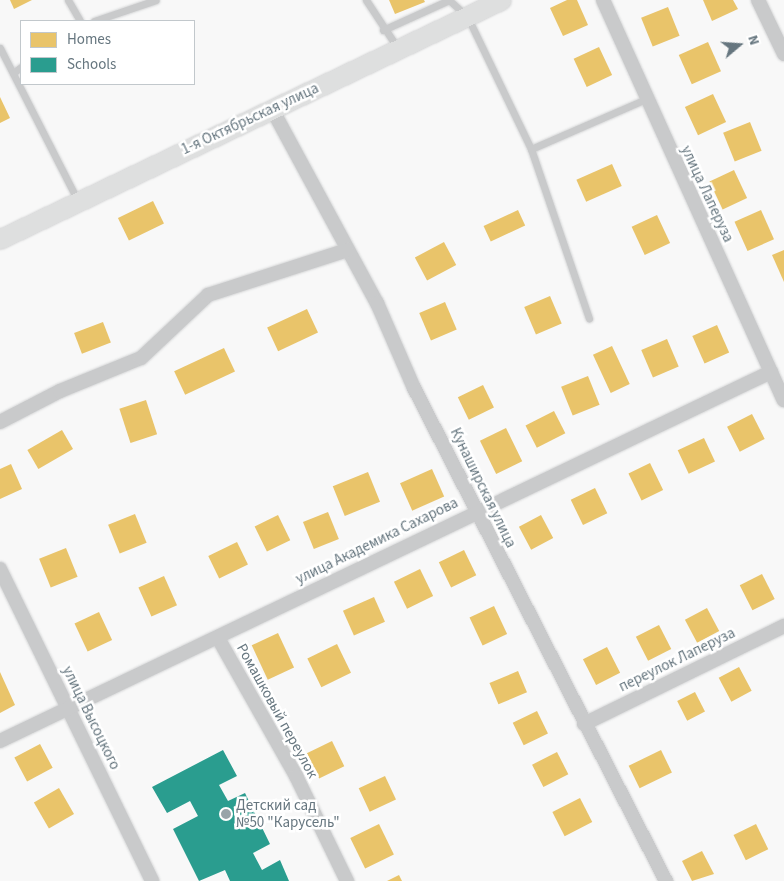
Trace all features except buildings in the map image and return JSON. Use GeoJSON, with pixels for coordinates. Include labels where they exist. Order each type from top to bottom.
{"type":"FeatureCollection","features":[{"type":"Feature","properties":{"kind":"street","name":"1-я Октябрьская улица"},"geometry":{"type":"LineString","coordinates":[[0,239],[501,0]]}},
{"type":"Feature","properties":{"kind":"street","name":"улица Лаперуза"},"geometry":{"type":"LineString","coordinates":[[603,0],[646,99],[784,400]]}},
{"type":"Feature","properties":{"kind":"street"},"geometry":{"type":"LineString","coordinates":[[758,0],[784,54]]}},
{"type":"Feature","properties":{"kind":"street","name":"Кунаширская улица"},"geometry":{"type":"LineString","coordinates":[[272,109],[347,250],[475,510],[666,881]]}},
{"type":"Feature","properties":{"kind":"street"},"geometry":{"type":"LineString","coordinates":[[0,422],[60,391],[141,358],[208,296],[347,250]]}},
{"type":"Feature","properties":{"kind":"street","name":"улица Академика Сахарова"},"geometry":{"type":"LineString","coordinates":[[0,741],[70,711],[475,510],[771,372]]}},
{"type":"Feature","properties":{"kind":"street","name":"улица Высоцкого"},"geometry":{"type":"LineString","coordinates":[[0,569],[152,881]]}},
{"type":"Feature","properties":{"kind":"street","name":"переулок Лаперуза"},"geometry":{"type":"LineString","coordinates":[[584,724],[784,626]]}},
{"type":"Feature","properties":{"kind":"street","name":"Ромашковый переулок"},"geometry":{"type":"LineString","coordinates":[[218,638],[296,776],[346,881]]}},
{"type":"Feature","properties":{"kind":"lane"},"geometry":{"type":"LineString","coordinates":[[68,0],[79,20]]}},
{"type":"Feature","properties":{"kind":"lane"},"geometry":{"type":"LineString","coordinates":[[97,20],[156,0]]}},
{"type":"Feature","properties":{"kind":"lane"},"geometry":{"type":"LineString","coordinates":[[366,0],[383,30],[398,49]]}},
{"type":"Feature","properties":{"kind":"lane"},"geometry":{"type":"LineString","coordinates":[[383,30],[449,0],[467,16],[531,149],[589,318]]}},
{"type":"Feature","properties":{"kind":"lane"},"geometry":{"type":"LineString","coordinates":[[0,48],[79,202]]}},
{"type":"Feature","properties":{"kind":"lane"},"geometry":{"type":"LineString","coordinates":[[13,73],[20,68]]}},
{"type":"Feature","properties":{"kind":"lane"},"geometry":{"type":"LineString","coordinates":[[531,149],[646,99]]}},
{"type":"Feature","properties":{"kind":"place","name":"Детский сад №50 \"Карусель\""},"geometry":{"type":"Point","coordinates":[226,814]}}]}
